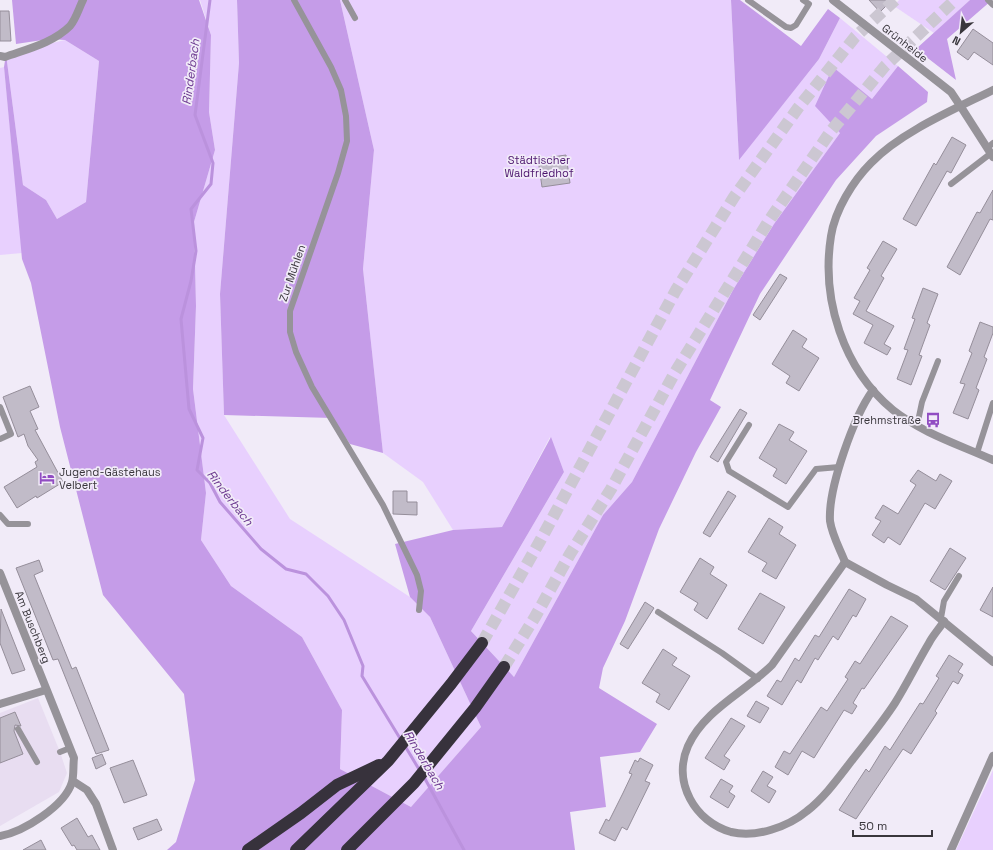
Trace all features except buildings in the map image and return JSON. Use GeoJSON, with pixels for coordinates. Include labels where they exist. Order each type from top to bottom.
{"type":"FeatureCollection","features":[{"type":"Feature","properties":{"kind":"highway"},"geometry":{"type":"LineString","coordinates":[[296,850],[388,761],[451,684],[482,643]]}},
{"type":"Feature","properties":{"kind":"highway"},"geometry":{"type":"LineString","coordinates":[[347,850],[414,783],[475,708],[504,667]]}},
{"type":"Feature","properties":{"kind":"highway"},"geometry":{"type":"LineString","coordinates":[[248,850],[301,813],[337,785],[388,761]]}},
{"type":"Feature","properties":{"kind":"street"},"geometry":{"type":"LineString","coordinates":[[0,56],[5,57],[44,44],[71,25],[82,0]]}},
{"type":"Feature","properties":{"kind":"street","name":"Grünheide"},"geometry":{"type":"LineString","coordinates":[[833,0],[951,92],[991,150]]}},
{"type":"Feature","properties":{"kind":"street"},"geometry":{"type":"LineString","coordinates":[[993,90],[905,137],[871,162],[847,196],[831,235],[830,288],[832,307],[844,343],[852,360],[873,390],[893,410],[917,426],[993,460]]}},
{"type":"Feature","properties":{"kind":"street"},"geometry":{"type":"LineString","coordinates":[[873,390],[862,406],[839,467],[833,494],[830,521],[845,562],[887,586],[916,598],[993,662]]}},
{"type":"Feature","properties":{"kind":"street"},"geometry":{"type":"LineString","coordinates":[[845,562],[772,666],[701,725],[687,748],[683,770],[687,794],[695,808],[714,824],[732,832],[746,833],[769,830],[788,823],[807,812],[838,779],[894,705],[942,619]]}},
{"type":"Feature","properties":{"kind":"street","name":"Am Buschberg"},"geometry":{"type":"LineString","coordinates":[[0,573],[74,758],[73,781],[68,793],[43,816],[14,834],[0,836]]}},
{"type":"Feature","properties":{"kind":"street"},"geometry":{"type":"LineString","coordinates":[[0,704],[46,690]]}},
{"type":"Feature","properties":{"kind":"street"},"geometry":{"type":"LineString","coordinates":[[951,850],[993,756]]}},
{"type":"Feature","properties":{"kind":"street"},"geometry":{"type":"LineString","coordinates":[[73,781],[87,790],[96,804],[113,850]]}},
{"type":"Feature","properties":{"kind":"lane","name":"Zur Mühlen"},"geometry":{"type":"LineString","coordinates":[[294,0],[331,67],[341,90],[346,116],[347,141],[338,173],[290,311],[290,332],[296,352],[312,387],[383,505],[417,575],[422,591],[419,610]]}},
{"type":"Feature","properties":{"kind":"lane"},"geometry":{"type":"LineString","coordinates":[[344,0],[355,18]]}},
{"type":"Feature","properties":{"kind":"lane"},"geometry":{"type":"LineString","coordinates":[[748,0],[786,27],[791,28],[796,25],[808,1]]}},
{"type":"Feature","properties":{"kind":"lane"},"geometry":{"type":"LineString","coordinates":[[988,0],[993,5]]}},
{"type":"Feature","properties":{"kind":"lane"},"geometry":{"type":"LineString","coordinates":[[951,184],[991,150]]}},
{"type":"Feature","properties":{"kind":"lane"},"geometry":{"type":"LineString","coordinates":[[917,426],[922,402],[938,361]]}},
{"type":"Feature","properties":{"kind":"lane"},"geometry":{"type":"LineString","coordinates":[[977,453],[993,403]]}},
{"type":"Feature","properties":{"kind":"lane"},"geometry":{"type":"LineString","coordinates":[[0,407],[11,434],[0,438]]}},
{"type":"Feature","properties":{"kind":"lane"},"geometry":{"type":"LineString","coordinates":[[749,425],[726,462],[729,471],[788,507],[816,469],[839,467]]}},
{"type":"Feature","properties":{"kind":"lane"},"geometry":{"type":"LineString","coordinates":[[0,515],[8,524],[28,524]]}},
{"type":"Feature","properties":{"kind":"lane"},"geometry":{"type":"LineString","coordinates":[[942,619],[944,601],[959,576]]}},
{"type":"Feature","properties":{"kind":"lane"},"geometry":{"type":"LineString","coordinates":[[658,612],[722,653],[758,679]]}},
{"type":"Feature","properties":{"kind":"lane"},"geometry":{"type":"LineString","coordinates":[[18,729],[37,762]]}},
{"type":"Feature","properties":{"kind":"lane"},"geometry":{"type":"LineString","coordinates":[[60,752],[70,748]]}},
{"type":"Feature","properties":{"kind":"shaded area"},"geometry":{"type":"Polygon","coordinates":[[[12,0],[199,0],[211,35],[209,112],[215,150],[194,222],[196,306],[193,389],[206,493],[201,540],[231,586],[302,637],[342,710],[340,769],[411,807],[481,727],[430,617],[410,597],[395,544],[453,530],[502,527],[551,437],[564,472],[471,631],[514,677],[603,515],[632,482],[733,290],[774,224],[840,133],[815,106],[833,67],[872,99],[898,66],[928,92],[927,102],[876,136],[836,180],[760,294],[710,400],[721,407],[696,452],[659,529],[625,621],[603,668],[599,688],[657,724],[640,752],[600,757],[606,807],[570,812],[575,850],[167,850],[176,842],[195,780],[184,694],[103,595],[60,427],[31,283],[22,259],[4,67],[6,54],[23,185],[46,200],[57,219],[86,202],[99,61],[65,40],[49,39],[16,44],[12,0]]]}},
{"type":"Feature","properties":{"kind":"shaded area"},"geometry":{"type":"Polygon","coordinates":[[[237,0],[340,0],[374,150],[363,269],[383,453],[350,444],[332,418],[224,415],[220,294],[239,63],[237,0]]]}},
{"type":"Feature","properties":{"kind":"shaded area"},"geometry":{"type":"Polygon","coordinates":[[[731,0],[740,0],[801,46],[828,9],[840,18],[819,59],[739,160],[731,0]]]}},
{"type":"Feature","properties":{"kind":"shaded area"},"geometry":{"type":"Polygon","coordinates":[[[970,0],[992,0],[947,39],[956,80],[916,49],[970,0]]]}},
{"type":"Feature","properties":{"kind":"shaded area"},"geometry":{"type":"Polygon","coordinates":[[[38,698],[67,773],[59,792],[0,826],[0,713],[38,698]]]}},
{"type":"Feature","properties":{"kind":"green space"},"geometry":{"type":"Polygon","coordinates":[[[200,0],[237,0],[239,63],[220,294],[224,415],[290,519],[410,597],[430,617],[481,727],[411,807],[340,769],[342,710],[302,637],[231,586],[201,540],[206,493],[193,389],[196,306],[194,222],[215,150],[209,112],[211,35],[200,0]]]}},
{"type":"Feature","properties":{"kind":"green space","name":"Städtischer Waldfriedhof"},"geometry":{"type":"Polygon","coordinates":[[[340,0],[731,0],[739,159],[819,59],[840,18],[898,66],[872,99],[833,67],[840,133],[774,224],[733,290],[632,482],[603,515],[514,677],[471,631],[564,472],[550,437],[502,527],[453,530],[423,482],[383,453],[363,269],[374,150],[340,0]]]}},
{"type":"Feature","properties":{"kind":"green space"},"geometry":{"type":"Polygon","coordinates":[[[899,0],[970,0],[934,33],[894,6],[899,0]]]}},
{"type":"Feature","properties":{"kind":"green space"},"geometry":{"type":"Polygon","coordinates":[[[65,40],[99,61],[86,202],[57,219],[46,200],[23,185],[6,54],[65,40]]]}},
{"type":"Feature","properties":{"kind":"green space"},"geometry":{"type":"Polygon","coordinates":[[[4,67],[22,253],[0,255],[0,68],[4,67]]]}},
{"type":"Feature","properties":{"kind":"green space"},"geometry":{"type":"Polygon","coordinates":[[[993,770],[993,850],[956,850],[993,770]]]}},
{"type":"Feature","properties":{"kind":"waterway","name":"Rinderbach"},"geometry":{"type":"LineString","coordinates":[[210,0],[195,115],[213,163],[211,184],[191,209],[196,251],[191,281],[181,319],[189,409],[203,438],[197,470],[210,483],[220,502],[261,549],[286,569],[306,574],[328,596],[344,620],[363,666],[362,676],[401,740]]}},
{"type":"Feature","properties":{"kind":"waterway","name":"Rinderbach"},"geometry":{"type":"LineString","coordinates":[[405,746],[420,771]]}},
{"type":"Feature","properties":{"kind":"waterway","name":"Rinderbach"},"geometry":{"type":"LineString","coordinates":[[424,777],[464,850]]}},
{"type":"Feature","properties":{"kind":"tunnel"},"geometry":{"type":"LineString","coordinates":[[482,643],[540,541],[676,290],[734,197],[798,108],[855,37],[895,0]]}},
{"type":"Feature","properties":{"kind":"tunnel"},"geometry":{"type":"LineString","coordinates":[[504,667],[535,617],[570,554],[611,489],[674,374],[768,222],[831,131],[885,66],[955,0]]}},
{"type":"Feature","properties":{"kind":"place","name":"Brehmstraße"},"geometry":{"type":"Point","coordinates":[933,420]}},
{"type":"Feature","properties":{"kind":"place","name":"Jugend-Gästehaus Velbert"},"geometry":{"type":"Point","coordinates":[47,478]}}]}
